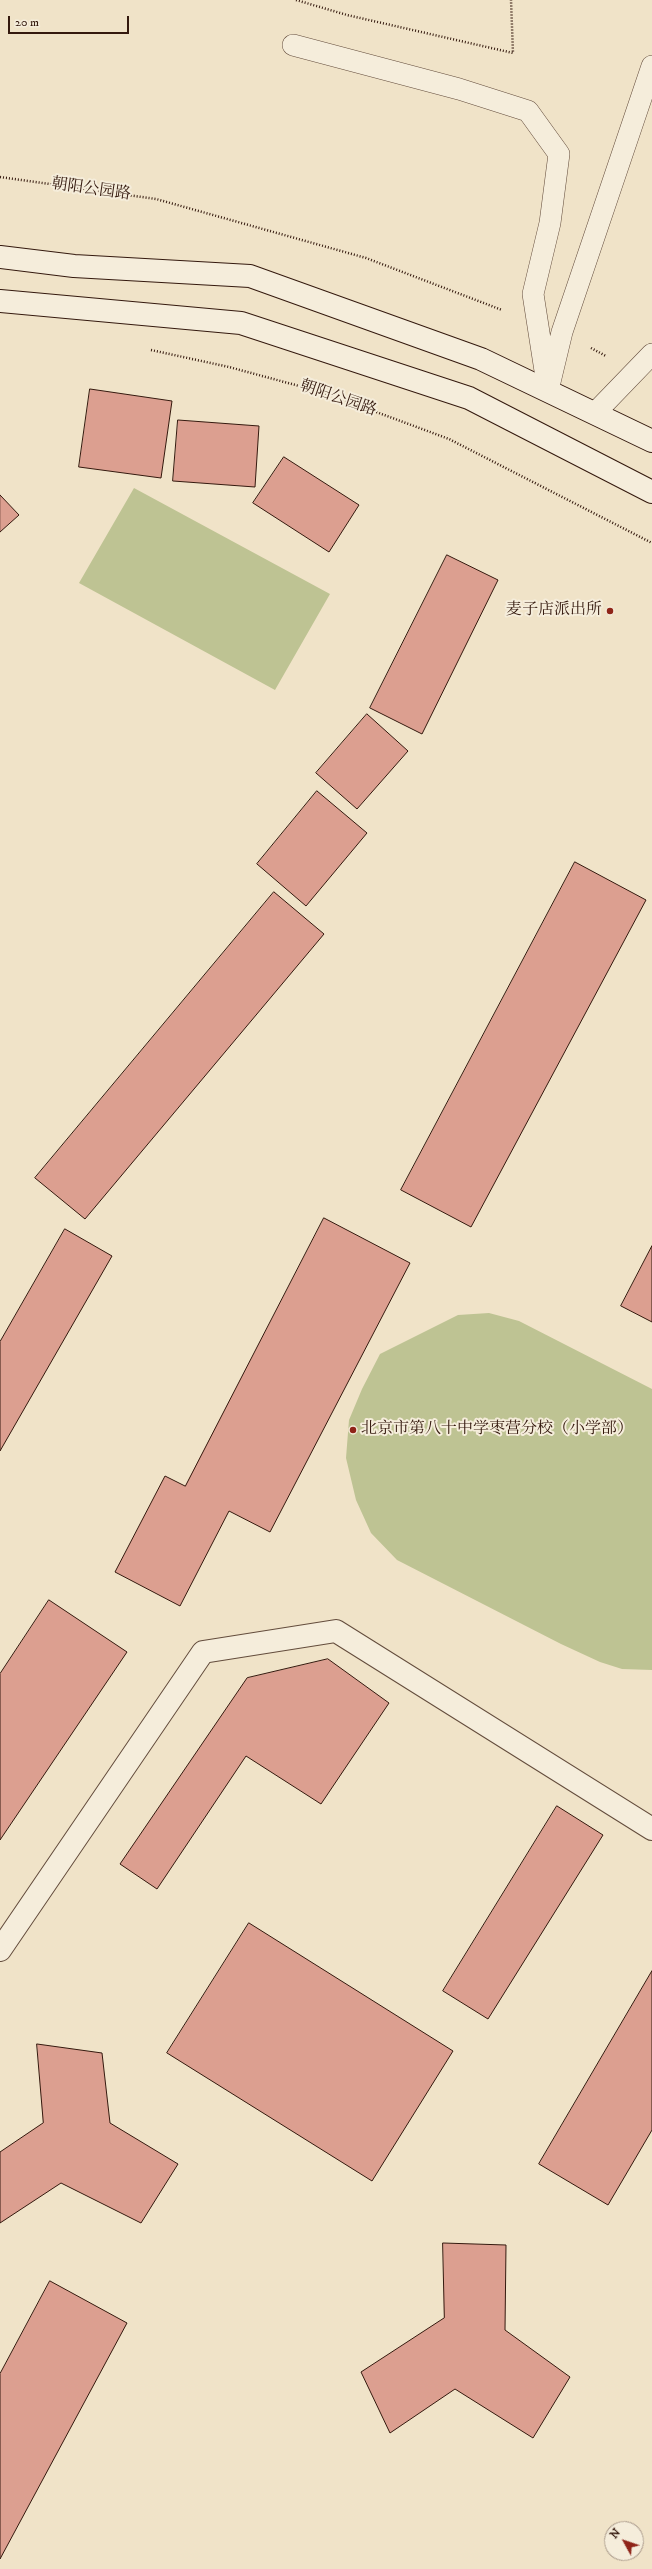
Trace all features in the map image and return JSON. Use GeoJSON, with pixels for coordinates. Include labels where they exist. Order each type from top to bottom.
{"type":"FeatureCollection","features":[{"type":"Feature","properties":{"kind":"main road"},"geometry":{"type":"LineString","coordinates":[[0,257],[74,266],[250,276],[481,359],[596,412],[652,441]]}},
{"type":"Feature","properties":{"kind":"main road"},"geometry":{"type":"LineString","coordinates":[[0,301],[241,323],[469,398],[652,492]]}},
{"type":"Feature","properties":{"kind":"main road"},"geometry":{"type":"LineString","coordinates":[[0,1950],[203,1652],[336,1631],[652,1829]]}},
{"type":"Feature","properties":{"kind":"lane"},"geometry":{"type":"LineString","coordinates":[[293,45],[459,89],[528,111],[559,154],[550,223],[533,294],[548,390]]}},
{"type":"Feature","properties":{"kind":"lane"},"geometry":{"type":"LineString","coordinates":[[548,390],[562,332],[652,66]]}},
{"type":"Feature","properties":{"kind":"lane"},"geometry":{"type":"LineString","coordinates":[[596,412],[652,354]]}},
{"type":"Feature","properties":{"kind":"path"},"geometry":{"type":"LineString","coordinates":[[296,0],[347,15],[513,53],[511,0]]}},
{"type":"Feature","properties":{"kind":"path","name":"朝阳公园路"},"geometry":{"type":"LineString","coordinates":[[0,177],[156,199],[366,258],[537,323]]}},
{"type":"Feature","properties":{"kind":"path"},"geometry":{"type":"LineString","coordinates":[[562,332],[634,371]]}},
{"type":"Feature","properties":{"kind":"path","name":"朝阳公园路"},"geometry":{"type":"LineString","coordinates":[[145,349],[229,367],[325,393],[449,439],[652,543]]}},
{"type":"Feature","properties":{"kind":"green space"},"geometry":{"type":"Polygon","coordinates":[[[134,488],[330,594],[275,690],[79,583],[134,488]]]}},
{"type":"Feature","properties":{"kind":"green space"},"geometry":{"type":"Polygon","coordinates":[[[489,1313],[519,1321],[652,1389],[652,1670],[622,1669],[600,1662],[561,1644],[397,1560],[371,1533],[356,1500],[346,1458],[349,1420],[362,1389],[380,1354],[458,1315],[489,1313]]]}},
{"type":"Feature","properties":{"kind":"building"},"geometry":{"type":"Polygon","coordinates":[[[90,389],[172,401],[161,478],[79,467],[90,389]]]}},
{"type":"Feature","properties":{"kind":"building"},"geometry":{"type":"Polygon","coordinates":[[[178,420],[259,426],[255,487],[173,481],[178,420]]]}},
{"type":"Feature","properties":{"kind":"building"},"geometry":{"type":"Polygon","coordinates":[[[284,457],[359,505],[329,552],[253,503],[284,457]]]}},
{"type":"Feature","properties":{"kind":"building"},"geometry":{"type":"Polygon","coordinates":[[[0,495],[19,515],[0,532],[0,495]]]}},
{"type":"Feature","properties":{"kind":"building"},"geometry":{"type":"Polygon","coordinates":[[[447,555],[498,580],[422,734],[370,708],[447,555]]]}},
{"type":"Feature","properties":{"kind":"building"},"geometry":{"type":"Polygon","coordinates":[[[367,714],[408,751],[357,809],[316,773],[367,714]]]}},
{"type":"Feature","properties":{"kind":"building"},"geometry":{"type":"Polygon","coordinates":[[[317,791],[367,833],[306,906],[257,864],[317,791]]]}},
{"type":"Feature","properties":{"kind":"building"},"geometry":{"type":"Polygon","coordinates":[[[575,862],[646,900],[471,1227],[401,1190],[575,862]]]}},
{"type":"Feature","properties":{"kind":"building"},"geometry":{"type":"Polygon","coordinates":[[[274,892],[324,934],[85,1219],[35,1178],[274,892]]]}},
{"type":"Feature","properties":{"kind":"building"},"geometry":{"type":"Polygon","coordinates":[[[324,1218],[410,1263],[270,1532],[229,1511],[180,1606],[115,1572],[165,1476],[185,1486],[324,1218]]]}},
{"type":"Feature","properties":{"kind":"building"},"geometry":{"type":"Polygon","coordinates":[[[65,1229],[112,1256],[0,1451],[0,1342],[65,1229]]]}},
{"type":"Feature","properties":{"kind":"building"},"geometry":{"type":"Polygon","coordinates":[[[652,1246],[652,1322],[621,1306],[652,1246]]]}},
{"type":"Feature","properties":{"kind":"building"},"geometry":{"type":"Polygon","coordinates":[[[49,1600],[127,1652],[0,1840],[0,1674],[49,1600]]]}},
{"type":"Feature","properties":{"kind":"building"},"geometry":{"type":"Polygon","coordinates":[[[328,1659],[389,1703],[321,1804],[246,1756],[157,1889],[120,1864],[247,1678],[328,1659]]]}},
{"type":"Feature","properties":{"kind":"building"},"geometry":{"type":"Polygon","coordinates":[[[557,1806],[603,1835],[488,2019],[443,1991],[557,1806]]]}},
{"type":"Feature","properties":{"kind":"building"},"geometry":{"type":"Polygon","coordinates":[[[249,1923],[453,2051],[372,2181],[167,2053],[249,1923]]]}},
{"type":"Feature","properties":{"kind":"building"},"geometry":{"type":"Polygon","coordinates":[[[652,1971],[652,2130],[608,2205],[539,2164],[652,1971]]]}},
{"type":"Feature","properties":{"kind":"building"},"geometry":{"type":"Polygon","coordinates":[[[37,2044],[102,2053],[110,2123],[178,2164],[141,2223],[61,2183],[0,2223],[0,2152],[43,2123],[37,2044]]]}},
{"type":"Feature","properties":{"kind":"building"},"geometry":{"type":"Polygon","coordinates":[[[443,2243],[506,2245],[505,2330],[570,2377],[533,2438],[455,2389],[390,2433],[361,2372],[444,2318],[443,2243]]]}},
{"type":"Feature","properties":{"kind":"building"},"geometry":{"type":"Polygon","coordinates":[[[50,2281],[127,2323],[0,2559],[0,2374],[50,2281]]]}},
{"type":"Feature","properties":{"kind":"place","name":"麦子店派出所"},"geometry":{"type":"Point","coordinates":[610,611]}},
{"type":"Feature","properties":{"kind":"place","name":"北京市第八十中学枣营分校（小学部）"},"geometry":{"type":"Point","coordinates":[353,1430]}}]}
